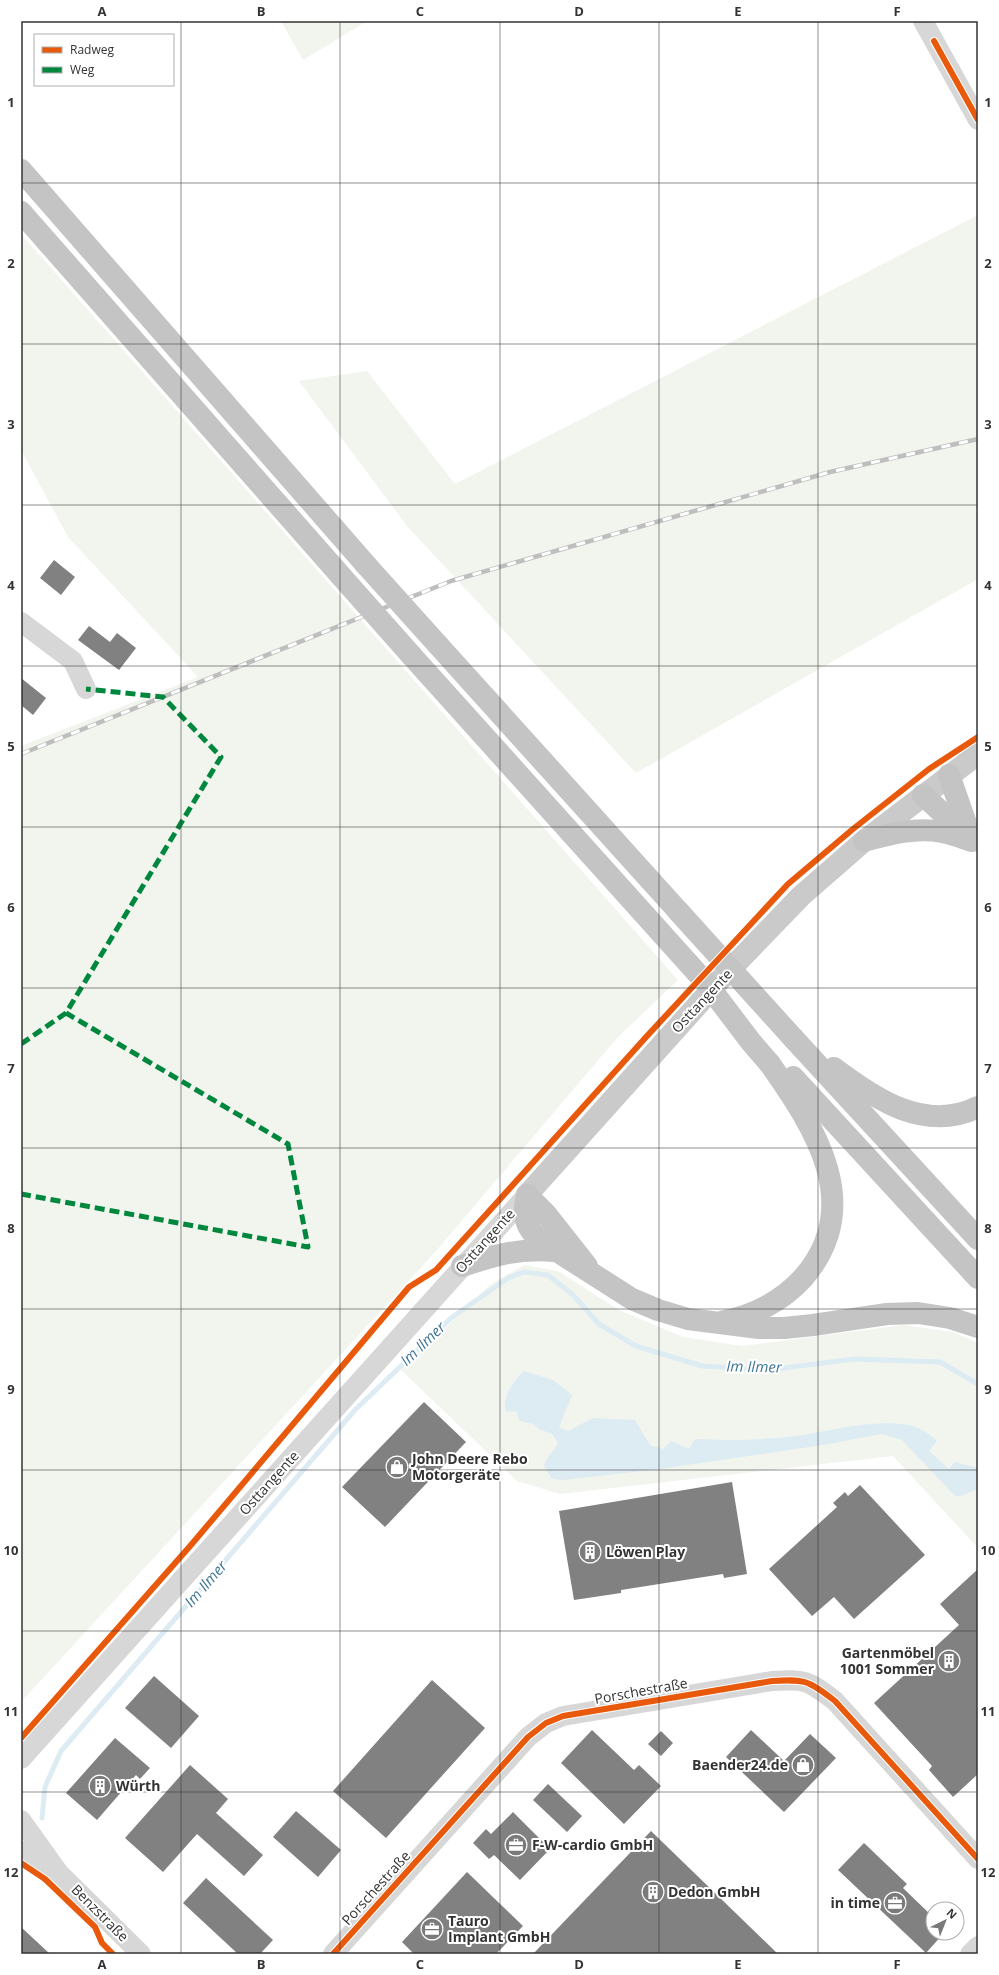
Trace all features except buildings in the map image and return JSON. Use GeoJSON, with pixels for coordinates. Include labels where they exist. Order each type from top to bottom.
{"type":"FeatureCollection","features":[{"type":"Feature","properties":{"kind":"highway"},"geometry":{"type":"LineString","coordinates":[[21,170],[367,566],[794,1039],[978,1239]]}},
{"type":"Feature","properties":{"kind":"highway"},"geometry":{"type":"LineString","coordinates":[[21,212],[411,655],[706,984],[751,1042],[773,1061],[978,1278]]}},
{"type":"Feature","properties":{"kind":"highway"},"geometry":{"type":"LineString","coordinates":[[949,775],[975,845]]}},
{"type":"Feature","properties":{"kind":"highway"},"geometry":{"type":"LineString","coordinates":[[923,795],[975,845]]}},
{"type":"Feature","properties":{"kind":"highway"},"geometry":{"type":"LineString","coordinates":[[864,841],[894,833],[920,830],[943,832],[975,845]]}},
{"type":"Feature","properties":{"kind":"highway"},"geometry":{"type":"LineString","coordinates":[[794,1039],[876,1098],[908,1112],[926,1116],[950,1116],[978,1107]]}},
{"type":"Feature","properties":{"kind":"highway"},"geometry":{"type":"LineString","coordinates":[[713,1322],[733,1319],[752,1313],[782,1297],[796,1286],[810,1270],[820,1253],[830,1221],[833,1204],[831,1183],[818,1141],[773,1061]]}},
{"type":"Feature","properties":{"kind":"highway"},"geometry":{"type":"LineString","coordinates":[[527,1195],[524,1214],[528,1229],[540,1242],[591,1272],[616,1289],[646,1305],[671,1314],[713,1322],[759,1328],[784,1328],[813,1326],[887,1314],[918,1313],[950,1318],[978,1327]]}},
{"type":"Feature","properties":{"kind":"highway"},"geometry":{"type":"LineString","coordinates":[[527,1195],[546,1214],[591,1272]]}},
{"type":"Feature","properties":{"kind":"highway"},"geometry":{"type":"LineString","coordinates":[[462,1266],[510,1252],[531,1250],[554,1251]]}},
{"type":"Feature","properties":{"kind":"main road","name":"Osttangente"},"geometry":{"type":"LineString","coordinates":[[527,1195],[715,986],[774,923],[833,866],[978,754]]}},
{"type":"Feature","properties":{"kind":"street"},"geometry":{"type":"LineString","coordinates":[[923,21],[978,120]]}},
{"type":"Feature","properties":{"kind":"street"},"geometry":{"type":"LineString","coordinates":[[21,622],[72,661],[86,689]]}},
{"type":"Feature","properties":{"kind":"street","name":"Osttangente"},"geometry":{"type":"LineString","coordinates":[[21,1759],[527,1195]]}},
{"type":"Feature","properties":{"kind":"street","name":"Porschestraße"},"geometry":{"type":"LineString","coordinates":[[333,1954],[528,1738],[546,1723],[563,1716],[772,1681],[798,1679],[816,1686],[835,1701],[978,1859]]}},
{"type":"Feature","properties":{"kind":"street","name":"Benzstraße"},"geometry":{"type":"LineString","coordinates":[[21,1820],[59,1873],[141,1954]]}},
{"type":"Feature","properties":{"kind":"street","name":"Benzstraße"},"geometry":{"type":"LineString","coordinates":[[21,1851],[59,1873]]}},
{"type":"Feature","properties":{"kind":"street"},"geometry":{"type":"LineString","coordinates":[[970,1954],[978,1946]]}},
{"type":"Feature","properties":{"kind":"shaded area"},"geometry":{"type":"Polygon","coordinates":[[[281,21],[367,21],[303,60],[281,21]]]}},
{"type":"Feature","properties":{"kind":"shaded area"},"geometry":{"type":"Polygon","coordinates":[[[978,215],[978,579],[636,773],[407,526],[299,381],[367,371],[455,484],[978,215]]]}},
{"type":"Feature","properties":{"kind":"shaded area"},"geometry":{"type":"Polygon","coordinates":[[[21,234],[678,980],[617,1038],[436,1251],[21,1702],[21,746],[198,677],[68,537],[21,450],[21,234]]]}},
{"type":"Feature","properties":{"kind":"shaded area"},"geometry":{"type":"Polygon","coordinates":[[[524,1265],[558,1271],[619,1310],[683,1337],[742,1346],[903,1325],[953,1332],[978,1343],[978,1548],[893,1456],[560,1494],[517,1481],[401,1370],[491,1284],[524,1265]]]}},
{"type":"Feature","properties":{"kind":"shaded area"},"geometry":{"type":"Polygon","coordinates":[[[524,1371],[553,1380],[572,1395],[559,1427],[568,1431],[593,1418],[635,1420],[650,1445],[663,1449],[671,1441],[689,1449],[694,1440],[699,1439],[736,1440],[796,1436],[876,1423],[907,1425],[921,1430],[937,1441],[929,1451],[949,1469],[955,1462],[978,1468],[978,1490],[955,1496],[902,1440],[881,1434],[823,1445],[660,1469],[563,1480],[552,1479],[544,1466],[558,1442],[551,1433],[540,1430],[533,1424],[520,1421],[516,1411],[506,1412],[505,1401],[509,1390],[516,1379],[524,1371]]]}},
{"type":"Feature","properties":{"kind":"waterway","name":"Im Ilmer"},"geometry":{"type":"LineString","coordinates":[[42,1818],[45,1787],[61,1751],[355,1410],[451,1318],[508,1278],[524,1272],[548,1275],[573,1295],[599,1324],[636,1346],[702,1366],[768,1370],[854,1359],[940,1362],[978,1384]]}},
{"type":"Feature","properties":{"kind":"railway"},"geometry":{"type":"LineString","coordinates":[[21,754],[451,581],[830,472],[978,439]]}},
{"type":"Feature","properties":{"kind":"marked path"},"geometry":{"type":"LineString","coordinates":[[21,1194],[308,1247],[288,1144],[66,1013],[221,757],[163,697],[86,689]]}},
{"type":"Feature","properties":{"kind":"marked path"},"geometry":{"type":"LineString","coordinates":[[21,1044],[66,1013]]}},
{"type":"Feature","properties":{"kind":"cycle path"},"geometry":{"type":"LineString","coordinates":[[934,41],[978,120]]}},
{"type":"Feature","properties":{"kind":"cycle path"},"geometry":{"type":"LineString","coordinates":[[21,1738],[191,1545],[409,1287],[436,1270],[647,1036],[788,884],[853,829],[929,769],[978,737]]}},
{"type":"Feature","properties":{"kind":"cycle path"},"geometry":{"type":"LineString","coordinates":[[333,1954],[528,1737],[546,1723],[563,1716],[772,1681],[792,1680],[806,1682],[835,1701],[978,1859]]}},
{"type":"Feature","properties":{"kind":"cycle path"},"geometry":{"type":"LineString","coordinates":[[21,1863],[45,1879],[95,1927],[102,1943],[113,1954]]}},
{"type":"Feature","properties":{"kind":"place","name":"John Deere Rebo Motorgeräte"},"geometry":{"type":"Point","coordinates":[397,1467]}},
{"type":"Feature","properties":{"kind":"place","name":"Löwen Play"},"geometry":{"type":"Point","coordinates":[590,1552]}},
{"type":"Feature","properties":{"kind":"place","name":"Gartenmöbel 1001 Sommer"},"geometry":{"type":"Point","coordinates":[949,1661]}},
{"type":"Feature","properties":{"kind":"place","name":"Baender24.de"},"geometry":{"type":"Point","coordinates":[803,1765]}},
{"type":"Feature","properties":{"kind":"place","name":"Würth"},"geometry":{"type":"Point","coordinates":[100,1786]}},
{"type":"Feature","properties":{"kind":"place","name":"F-W-cardio GmbH"},"geometry":{"type":"Point","coordinates":[516,1845]}},
{"type":"Feature","properties":{"kind":"place","name":"Dedon GmbH"},"geometry":{"type":"Point","coordinates":[653,1892]}},
{"type":"Feature","properties":{"kind":"place","name":"in time"},"geometry":{"type":"Point","coordinates":[895,1903]}},
{"type":"Feature","properties":{"kind":"place","name":"Tauro Implant GmbH"},"geometry":{"type":"Point","coordinates":[432,1929]}}]}
